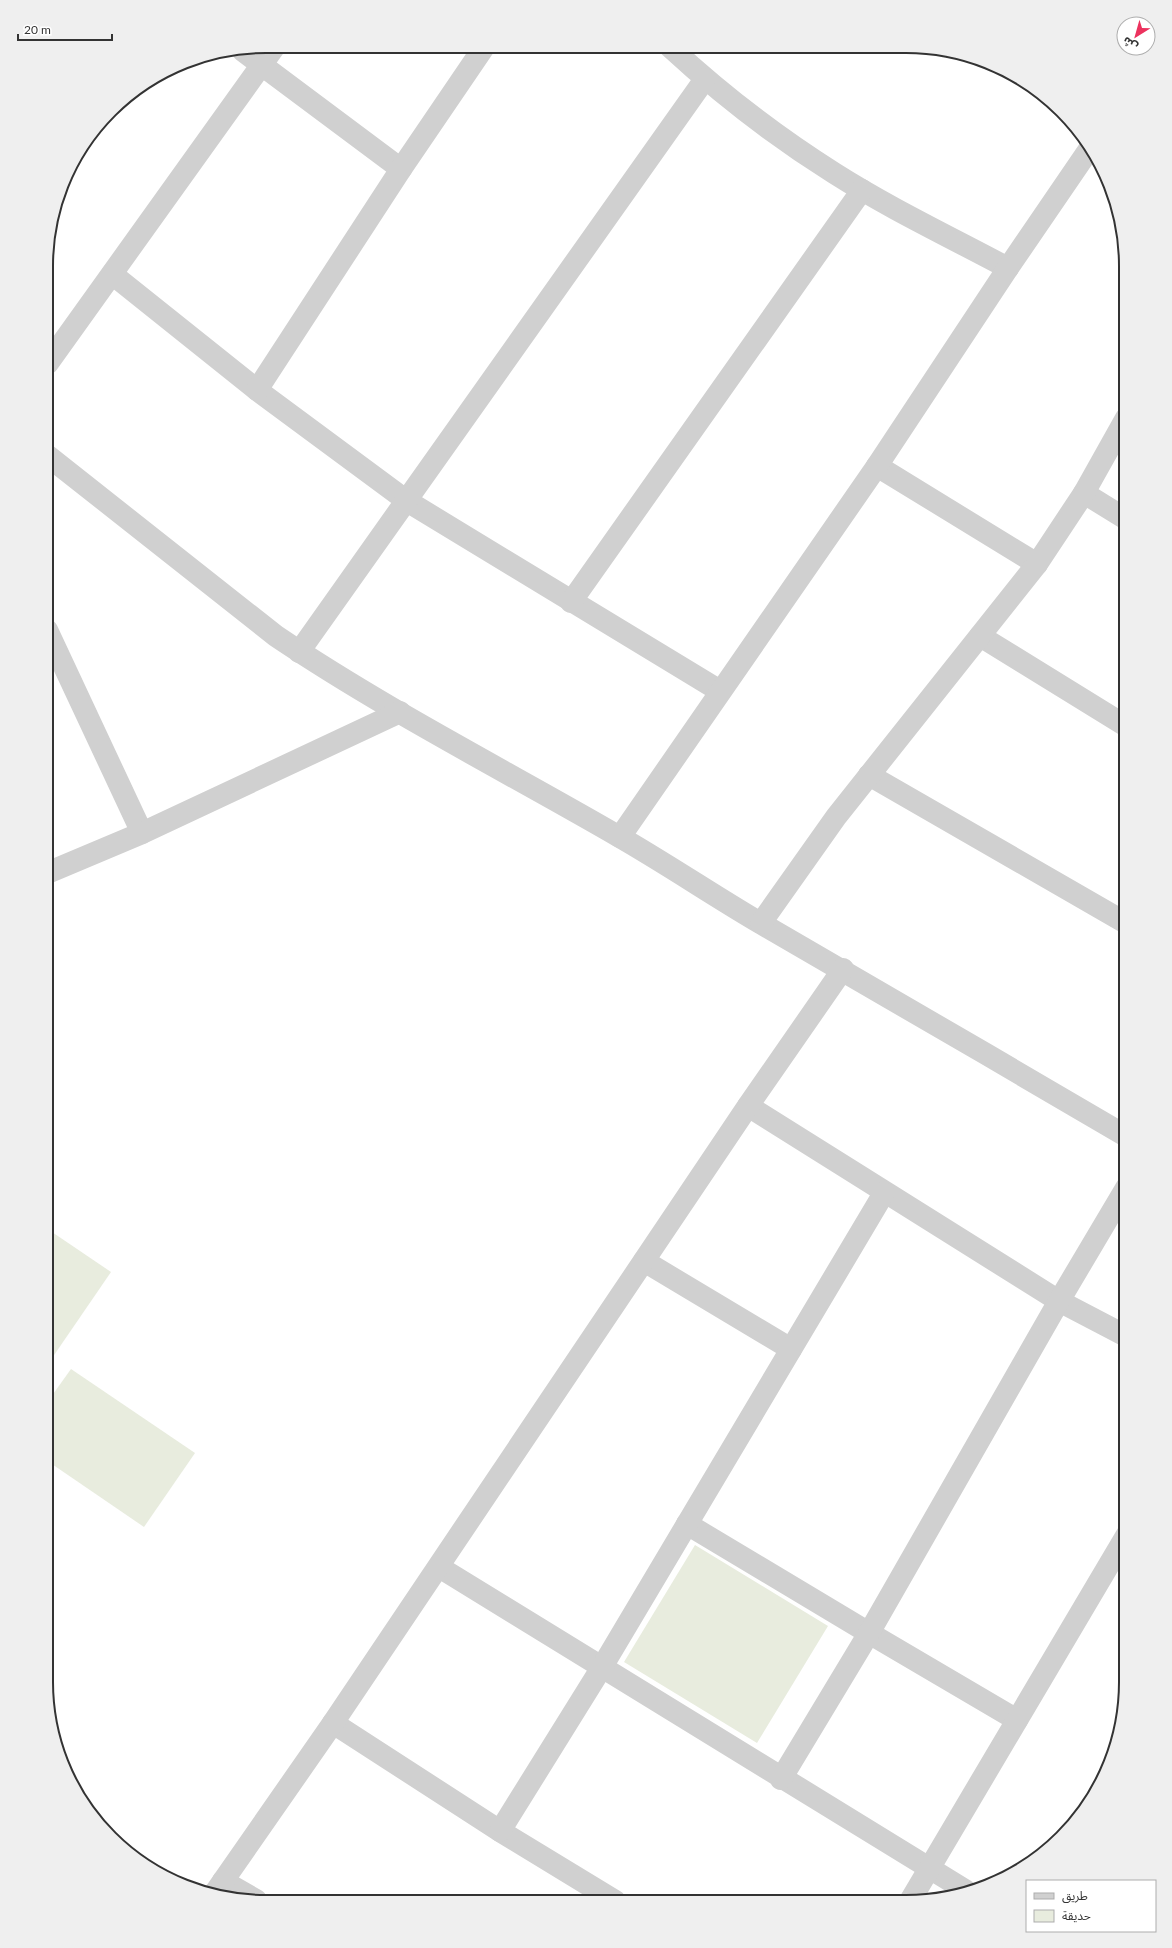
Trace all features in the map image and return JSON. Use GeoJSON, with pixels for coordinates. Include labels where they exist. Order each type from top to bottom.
{"type":"FeatureCollection","features":[{"type":"Feature","properties":{"kind":"street"},"geometry":{"type":"LineString","coordinates":[[53,356],[270,53]]}},
{"type":"Feature","properties":{"kind":"street"},"geometry":{"type":"LineString","coordinates":[[257,390],[401,169],[480,53]]}},
{"type":"Feature","properties":{"kind":"street"},"geometry":{"type":"LineString","coordinates":[[676,53],[705,80],[753,118],[834,173],[862,190],[1008,268]]}},
{"type":"Feature","properties":{"kind":"street"},"geometry":{"type":"LineString","coordinates":[[247,54],[401,169]]}},
{"type":"Feature","properties":{"kind":"street"},"geometry":{"type":"LineString","coordinates":[[300,652],[705,80]]}},
{"type":"Feature","properties":{"kind":"street"},"geometry":{"type":"LineString","coordinates":[[620,837],[877,466],[1008,268],[1086,154]]}},
{"type":"Feature","properties":{"kind":"street"},"geometry":{"type":"LineString","coordinates":[[571,602],[862,190]]}},
{"type":"Feature","properties":{"kind":"street"},"geometry":{"type":"LineString","coordinates":[[112,274],[257,390],[407,501],[571,602],[720,691]]}},
{"type":"Feature","properties":{"kind":"street"},"geometry":{"type":"LineString","coordinates":[[761,923],[836,817],[1037,564],[1084,493],[1119,430]]}},
{"type":"Feature","properties":{"kind":"street"},"geometry":{"type":"LineString","coordinates":[[53,460],[270,631],[300,652],[400,712],[620,837],[761,923],[843,969],[1119,1132]]}},
{"type":"Feature","properties":{"kind":"street"},"geometry":{"type":"LineString","coordinates":[[877,466],[1037,564]]}},
{"type":"Feature","properties":{"kind":"street"},"geometry":{"type":"LineString","coordinates":[[1084,493],[1119,515]]}},
{"type":"Feature","properties":{"kind":"street"},"geometry":{"type":"LineString","coordinates":[[980,636],[1119,722]]}},
{"type":"Feature","properties":{"kind":"street"},"geometry":{"type":"LineString","coordinates":[[53,647],[142,833]]}},
{"type":"Feature","properties":{"kind":"street"},"geometry":{"type":"LineString","coordinates":[[53,870],[142,833],[400,712]]}},
{"type":"Feature","properties":{"kind":"street"},"geometry":{"type":"LineString","coordinates":[[869,775],[1119,919]]}},
{"type":"Feature","properties":{"kind":"street"},"geometry":{"type":"LineString","coordinates":[[234,1892],[218,1887],[333,1723],[748,1106],[843,969]]}},
{"type":"Feature","properties":{"kind":"street"},"geometry":{"type":"LineString","coordinates":[[748,1106],[884,1193],[1059,1301],[1119,1332]]}},
{"type":"Feature","properties":{"kind":"street"},"geometry":{"type":"LineString","coordinates":[[500,1832],[602,1667],[884,1193]]}},
{"type":"Feature","properties":{"kind":"street"},"geometry":{"type":"LineString","coordinates":[[781,1778],[869,1634],[1059,1301],[1119,1200]]}},
{"type":"Feature","properties":{"kind":"street"},"geometry":{"type":"LineString","coordinates":[[644,1261],[790,1349]]}},
{"type":"Feature","properties":{"kind":"street"},"geometry":{"type":"LineString","coordinates":[[687,1524],[869,1634],[1017,1720]]}},
{"type":"Feature","properties":{"kind":"street"},"geometry":{"type":"LineString","coordinates":[[914,1895],[1119,1548]]}},
{"type":"Feature","properties":{"kind":"street"},"geometry":{"type":"LineString","coordinates":[[439,1567],[961,1888]]}},
{"type":"Feature","properties":{"kind":"street"},"geometry":{"type":"LineString","coordinates":[[333,1723],[500,1832],[605,1895]]}},
{"type":"Feature","properties":{"kind":"green space"},"geometry":{"type":"Polygon","coordinates":[[[53,1233],[111,1272],[53,1357],[53,1233]]]}},
{"type":"Feature","properties":{"kind":"green space"},"geometry":{"type":"Polygon","coordinates":[[[71,1369],[195,1453],[144,1527],[53,1465],[53,1394],[71,1369]]]}},
{"type":"Feature","properties":{"kind":"green space"},"geometry":{"type":"Polygon","coordinates":[[[695,1545],[828,1626],[757,1743],[624,1662],[695,1545]]]}}]}
